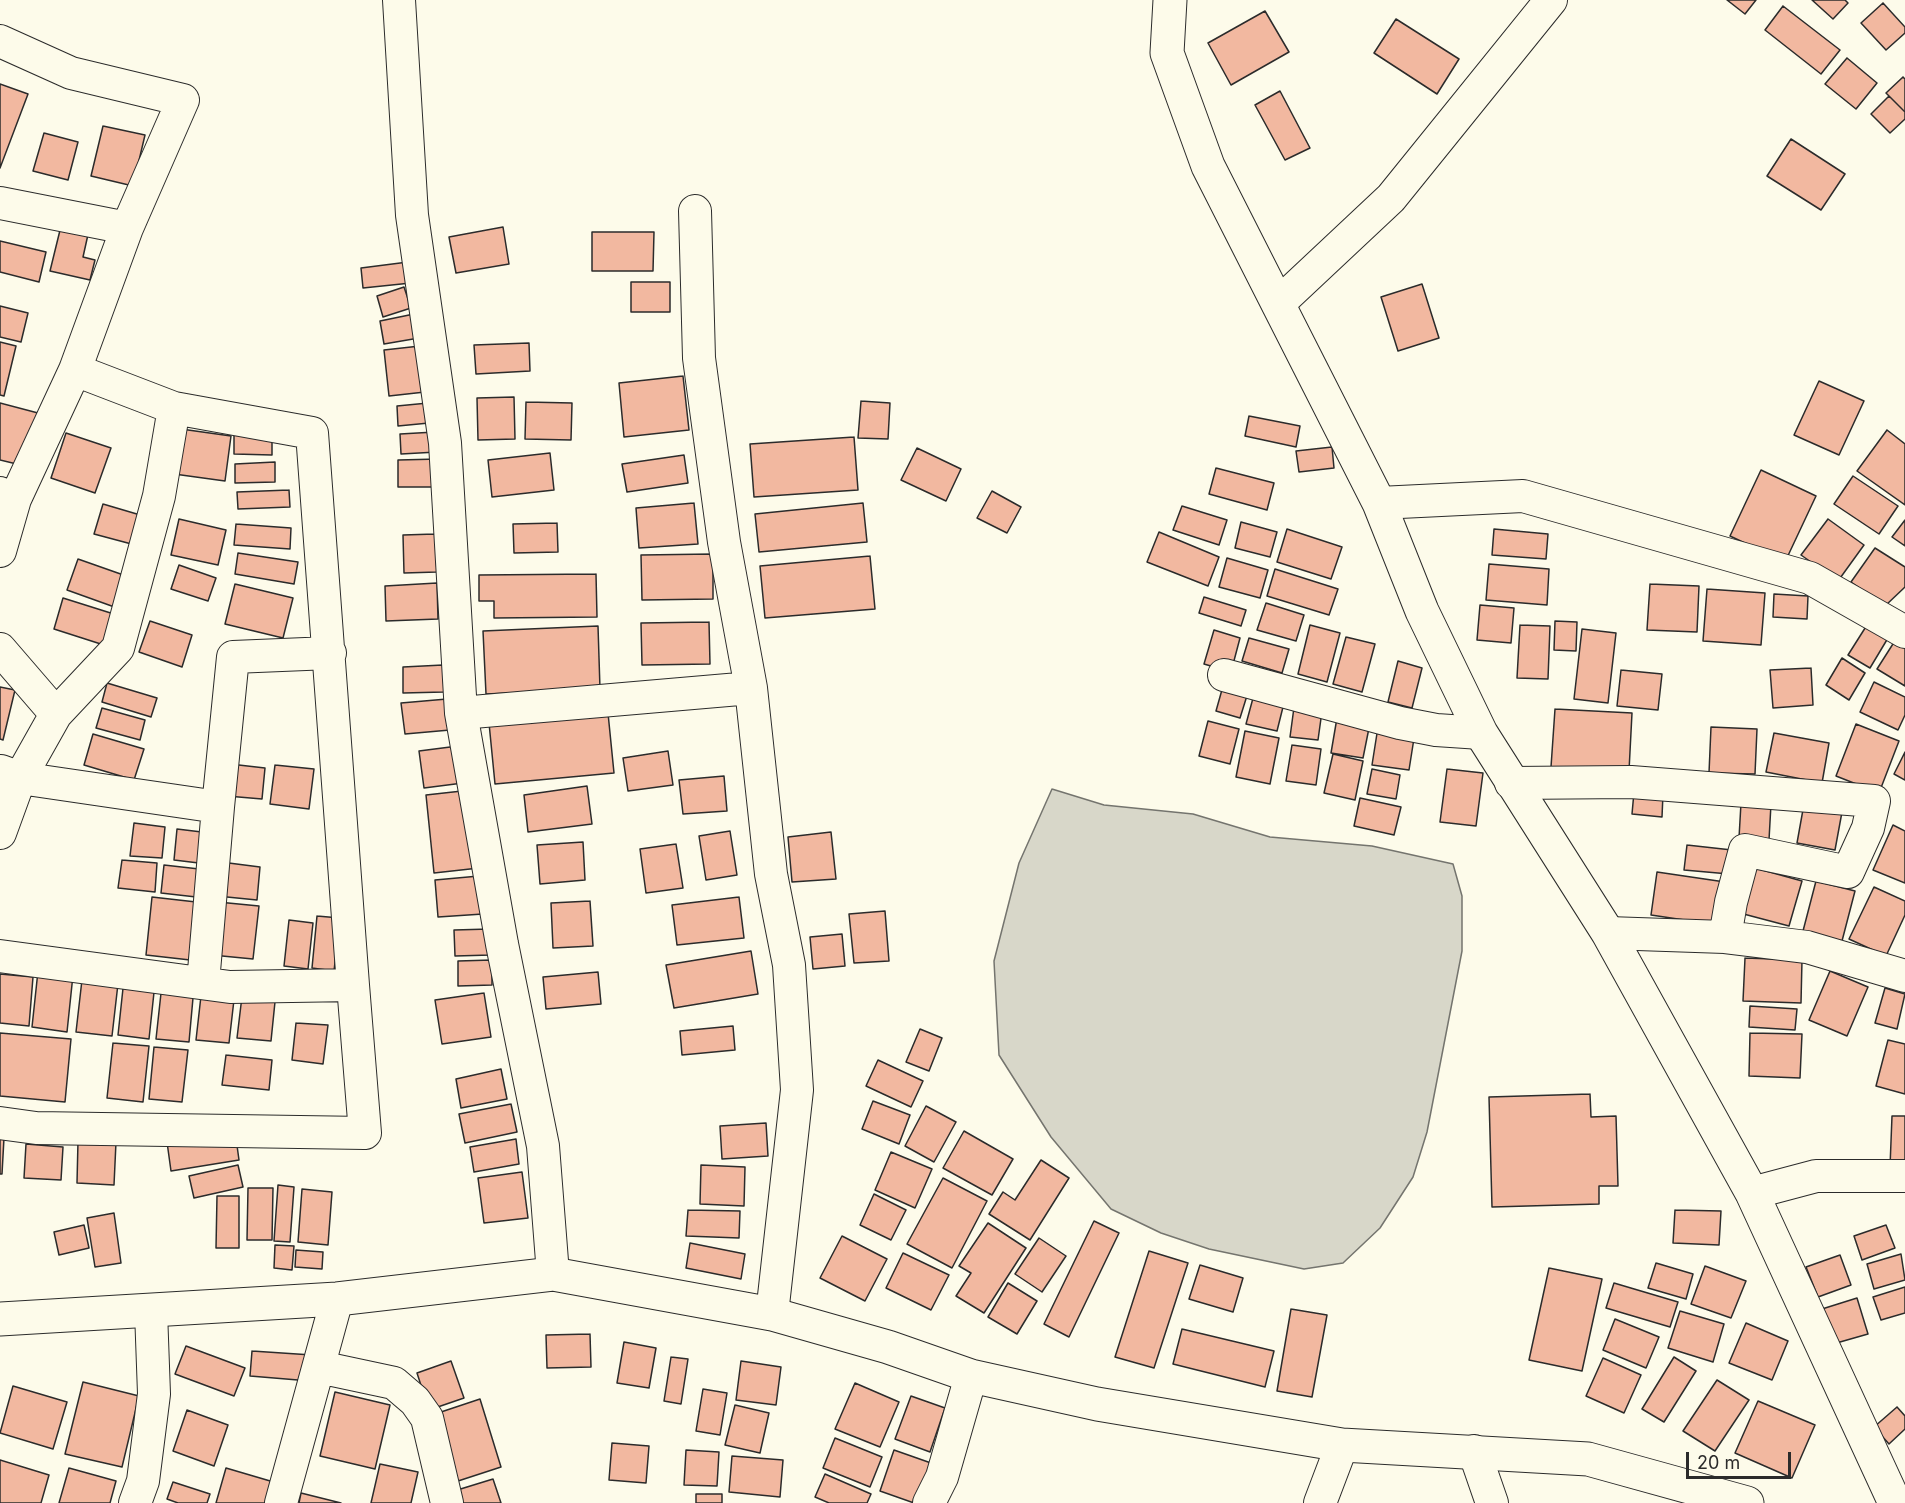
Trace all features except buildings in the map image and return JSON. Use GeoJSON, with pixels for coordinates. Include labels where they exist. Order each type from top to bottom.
{"type":"FeatureCollection","features":[{"type":"Feature","properties":{"kind":"main road"},"geometry":{"type":"LineString","coordinates":[[1170,0],[1167,53],[1208,166],[1379,503],[1422,611],[1481,733],[1608,933],[1752,1193],[1895,1503]]}},
{"type":"Feature","properties":{"kind":"main road"},"geometry":{"type":"LineString","coordinates":[[0,1319],[337,1299],[553,1274],[772,1314],[888,1347],[970,1376],[1097,1404],[1342,1445],[1588,1459],[1747,1503]]}},
{"type":"Feature","properties":{"kind":"street"},"geometry":{"type":"LineString","coordinates":[[399,0],[412,214],[445,443],[461,713],[502,944],[543,1146],[553,1274]]}},
{"type":"Feature","properties":{"kind":"street"},"geometry":{"type":"LineString","coordinates":[[1278,304],[1391,198],[1551,0]]}},
{"type":"Feature","properties":{"kind":"street"},"geometry":{"type":"LineString","coordinates":[[0,41],[71,73],[183,100],[127,228],[75,370],[7,496],[0,551]]}},
{"type":"Feature","properties":{"kind":"street"},"geometry":{"type":"LineString","coordinates":[[0,203],[127,228]]}},
{"type":"Feature","properties":{"kind":"street"},"geometry":{"type":"LineString","coordinates":[[695,211],[699,358],[724,542],[751,688],[771,873],[789,965],[796,1090],[772,1314]]}},
{"type":"Feature","properties":{"kind":"street"},"geometry":{"type":"LineString","coordinates":[[0,1123],[36,1128],[365,1133],[312,433],[174,408],[75,370]]}},
{"type":"Feature","properties":{"kind":"street"},"geometry":{"type":"LineString","coordinates":[[0,833],[10,775],[56,714],[118,648],[159,496],[174,408]]}},
{"type":"Feature","properties":{"kind":"street"},"geometry":{"type":"LineString","coordinates":[[1379,503],[1523,496],[1810,578],[1905,632]]}},
{"type":"Feature","properties":{"kind":"street"},"geometry":{"type":"LineString","coordinates":[[0,649],[56,714]]}},
{"type":"Feature","properties":{"kind":"street"},"geometry":{"type":"LineString","coordinates":[[203,983],[233,657],[330,653]]}},
{"type":"Feature","properties":{"kind":"street"},"geometry":{"type":"LineString","coordinates":[[1224,675],[1400,723],[1436,730],[1481,733]]}},
{"type":"Feature","properties":{"kind":"street"},"geometry":{"type":"LineString","coordinates":[[461,713],[751,688]]}},
{"type":"Feature","properties":{"kind":"street"},"geometry":{"type":"LineString","coordinates":[[10,775],[219,807]]}},
{"type":"Feature","properties":{"kind":"street"},"geometry":{"type":"LineString","coordinates":[[1511,783],[1631,782],[1874,801],[1868,828],[1848,872],[1745,850],[1731,902],[1725,937]]}},
{"type":"Feature","properties":{"kind":"street"},"geometry":{"type":"LineString","coordinates":[[1608,933],[1725,937],[1807,947],[1905,976]]}},
{"type":"Feature","properties":{"kind":"street"},"geometry":{"type":"LineString","coordinates":[[0,956],[230,987],[353,985]]}},
{"type":"Feature","properties":{"kind":"street"},"geometry":{"type":"LineString","coordinates":[[1752,1193],[1816,1176],[1905,1176]]}},
{"type":"Feature","properties":{"kind":"street"},"geometry":{"type":"LineString","coordinates":[[281,1503],[337,1299]]}},
{"type":"Feature","properties":{"kind":"street"},"geometry":{"type":"LineString","coordinates":[[135,1503],[143,1481],[154,1394],[151,1311]]}},
{"type":"Feature","properties":{"kind":"street"},"geometry":{"type":"LineString","coordinates":[[319,1367],[394,1383],[415,1401],[426,1418],[447,1503]]}},
{"type":"Feature","properties":{"kind":"street"},"geometry":{"type":"LineString","coordinates":[[929,1503],[942,1477],[970,1376]]}},
{"type":"Feature","properties":{"kind":"street"},"geometry":{"type":"LineString","coordinates":[[1320,1503],[1342,1445]]}},
{"type":"Feature","properties":{"kind":"street"},"geometry":{"type":"LineString","coordinates":[[1474,1451],[1492,1503]]}},
{"type":"Feature","properties":{"kind":"shaded area"},"geometry":{"type":"Polygon","coordinates":[[[1052,789],[1104,805],[1193,814],[1270,837],[1372,846],[1453,864],[1462,896],[1462,951],[1427,1132],[1413,1177],[1380,1228],[1343,1263],[1304,1269],[1209,1249],[1161,1233],[1111,1209],[1051,1137],[999,1055],[994,961],[1019,863],[1052,789]]]}}]}
